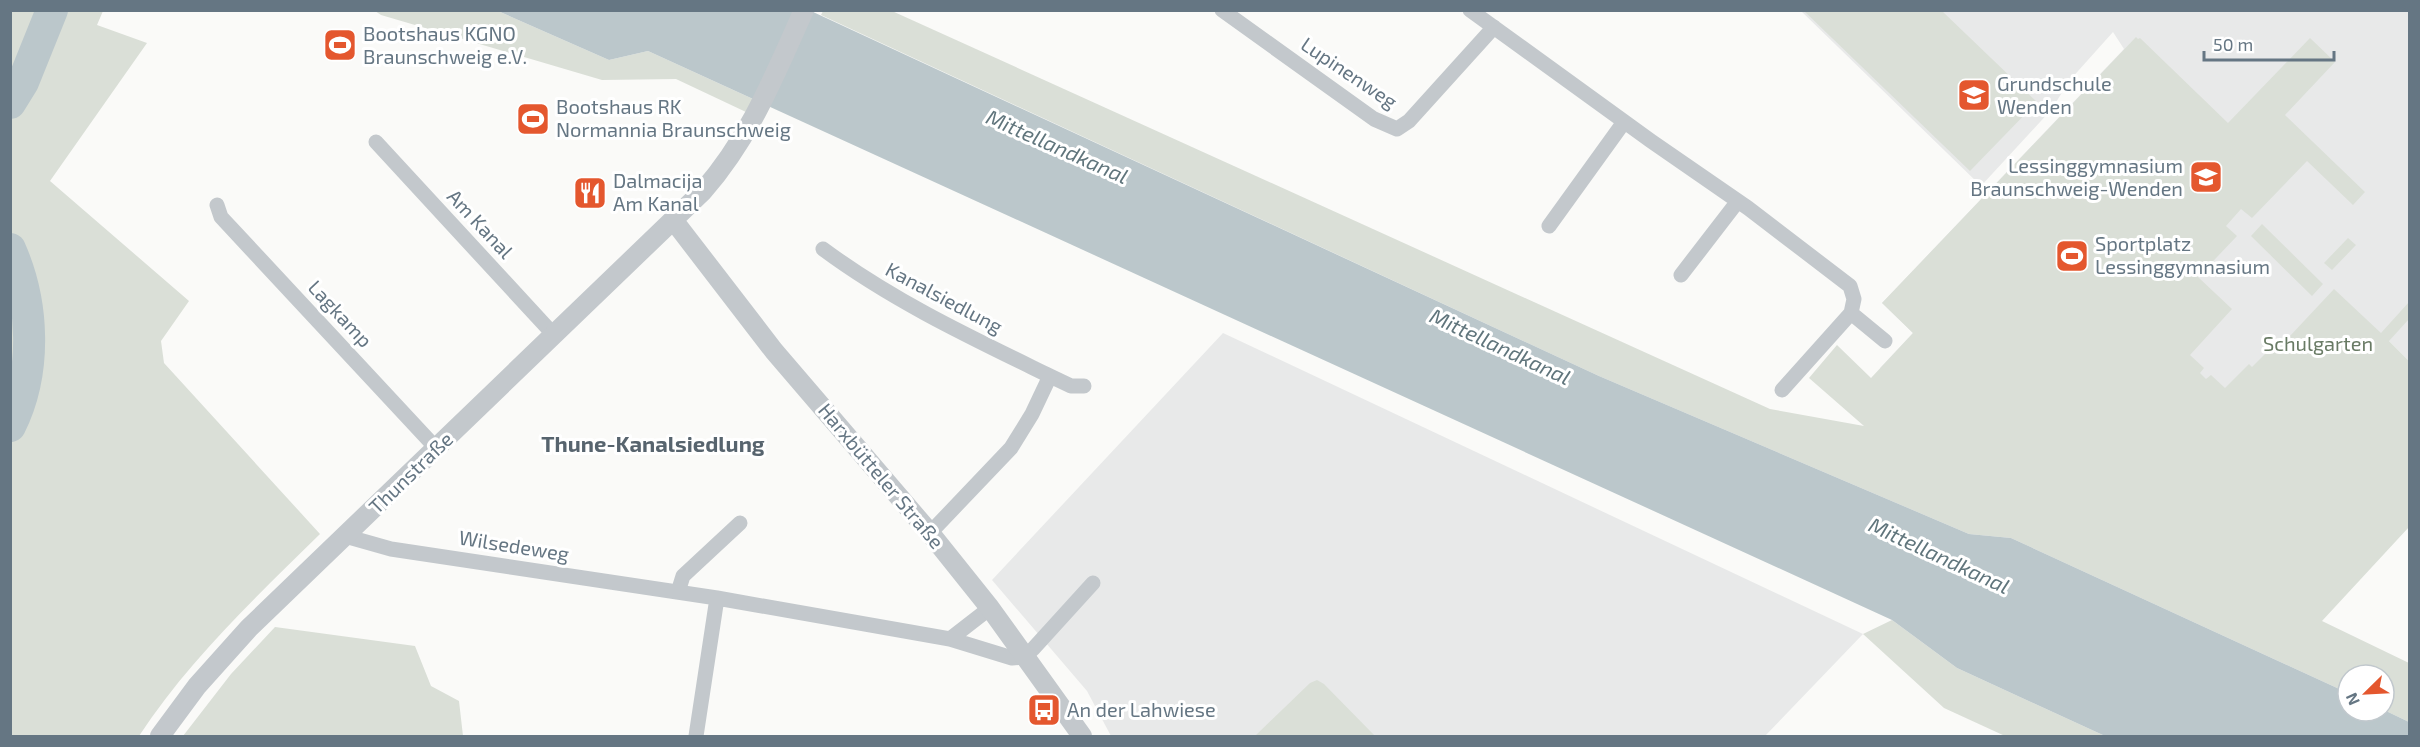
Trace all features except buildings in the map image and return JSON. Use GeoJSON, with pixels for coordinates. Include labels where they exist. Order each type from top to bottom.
{"type":"FeatureCollection","features":[{"type":"Feature","properties":{"kind":"street","name":"Thunstraße"},"geometry":{"type":"LineString","coordinates":[[160,736],[223,657],[436,448],[674,221],[719,172],[754,121],[804,10]]}},
{"type":"Feature","properties":{"kind":"street","name":"Lupinenweg"},"geometry":{"type":"LineString","coordinates":[[1222,10],[1374,119],[1397,129],[1409,121],[1494,27]]}},
{"type":"Feature","properties":{"kind":"street"},"geometry":{"type":"LineString","coordinates":[[1470,10],[1624,122],[1738,201],[1850,286],[1854,299],[1851,313],[1782,390]]}},
{"type":"Feature","properties":{"kind":"street"},"geometry":{"type":"LineString","coordinates":[[1549,226],[1624,122]]}},
{"type":"Feature","properties":{"kind":"street","name":"Am Kanal"},"geometry":{"type":"LineString","coordinates":[[376,142],[554,335]]}},
{"type":"Feature","properties":{"kind":"street"},"geometry":{"type":"LineString","coordinates":[[1682,275],[1738,201]]}},
{"type":"Feature","properties":{"kind":"street","name":"Lagkamp"},"geometry":{"type":"LineString","coordinates":[[217,205],[221,217],[436,448]]}},
{"type":"Feature","properties":{"kind":"street","name":"Harxbütteler Straße"},"geometry":{"type":"LineString","coordinates":[[674,221],[774,351],[930,533],[990,609],[1082,736]]}},
{"type":"Feature","properties":{"kind":"street","name":"Kanalsiedlung"},"geometry":{"type":"LineString","coordinates":[[823,249],[848,268],[914,308],[1071,386],[1084,386]]}},
{"type":"Feature","properties":{"kind":"street"},"geometry":{"type":"LineString","coordinates":[[1851,313],[1885,341]]}},
{"type":"Feature","properties":{"kind":"street"},"geometry":{"type":"LineString","coordinates":[[930,533],[1011,448],[1032,414],[1050,376]]}},
{"type":"Feature","properties":{"kind":"street"},"geometry":{"type":"LineString","coordinates":[[678,592],[683,576],[740,523]]}},
{"type":"Feature","properties":{"kind":"street","name":"Wilsedeweg"},"geometry":{"type":"LineString","coordinates":[[345,537],[391,549],[717,598],[950,639],[1012,658],[1024,657]]}},
{"type":"Feature","properties":{"kind":"street"},"geometry":{"type":"LineString","coordinates":[[1024,657],[1093,583]]}},
{"type":"Feature","properties":{"kind":"street"},"geometry":{"type":"LineString","coordinates":[[696,736],[717,598]]}},
{"type":"Feature","properties":{"kind":"street"},"geometry":{"type":"LineString","coordinates":[[950,639],[990,609]]}},
{"type":"Feature","properties":{"kind":"shaded area","name":"Lessinggymnasium Braunschweig-Wenden"},"geometry":{"type":"Polygon","coordinates":[[[1801,11],[2409,11],[2409,361],[2389,341],[2181,556],[1880,368],[1913,333],[1882,303],[2124,49],[2113,32],[2070,80],[2051,110],[1981,186],[1801,11]]]}},
{"type":"Feature","properties":{"kind":"shaded area"},"geometry":{"type":"Polygon","coordinates":[[[1223,333],[1863,634],[1765,736],[1111,736],[1087,691],[992,580],[1223,333]]]}},
{"type":"Feature","properties":{"kind":"green space"},"geometry":{"type":"Polygon","coordinates":[[[1807,10],[1942,11],[2037,102],[1970,171],[1805,12],[1807,10]]]}},
{"type":"Feature","properties":{"kind":"green space"},"geometry":{"type":"Polygon","coordinates":[[[10,11],[103,11],[97,25],[147,43],[50,181],[189,301],[161,341],[164,363],[320,534],[247,606],[201,656],[158,708],[139,736],[11,736],[10,11]]]}},
{"type":"Feature","properties":{"kind":"green space"},"geometry":{"type":"Polygon","coordinates":[[[375,11],[498,11],[609,60],[648,51],[753,99],[746,112],[676,79],[602,80],[381,15],[375,11]]]}},
{"type":"Feature","properties":{"kind":"green space","name":"Schulgarten"},"geometry":{"type":"Polygon","coordinates":[[[823,11],[892,11],[1770,409],[1864,426],[1809,378],[1837,345],[1871,378],[1913,333],[1882,303],[2136,37],[2140,38],[2228,123],[2310,38],[2335,62],[2285,115],[2365,192],[2353,205],[2307,161],[2252,218],[2241,209],[2226,226],[2237,236],[2198,277],[2232,309],[2190,355],[2204,368],[2200,373],[2206,379],[2211,375],[2225,388],[2249,364],[2252,367],[2273,346],[2277,350],[2334,289],[2381,333],[2409,302],[2409,319],[2389,341],[2409,361],[2409,527],[2322,621],[2409,663],[2409,722],[2396,716],[2396,663],[2336,663],[2336,687],[2011,538],[1969,534],[1599,376],[821,15],[823,11]]]}},
{"type":"Feature","properties":{"kind":"green space"},"geometry":{"type":"Polygon","coordinates":[[[2262,224],[2323,284],[2312,296],[2251,236],[2262,224]]]}},
{"type":"Feature","properties":{"kind":"green space"},"geometry":{"type":"Polygon","coordinates":[[[2348,238],[2356,245],[2332,270],[2324,263],[2348,238]]]}},
{"type":"Feature","properties":{"kind":"green space"},"geometry":{"type":"Polygon","coordinates":[[[1892,620],[1957,668],[2105,736],[2005,736],[1944,708],[1863,634],[1892,620]]]}},
{"type":"Feature","properties":{"kind":"green space"},"geometry":{"type":"Polygon","coordinates":[[[275,627],[415,646],[431,686],[459,701],[463,736],[183,736],[231,674],[275,627]]]}},
{"type":"Feature","properties":{"kind":"green space"},"geometry":{"type":"Polygon","coordinates":[[[1317,680],[1324,684],[1375,736],[1255,736],[1310,683],[1317,680]]]}},
{"type":"Feature","properties":{"kind":"water","name":"Mittellandkanal"},"geometry":{"type":"Polygon","coordinates":[[[498,11],[811,11],[1599,376],[1969,534],[2011,538],[2336,687],[2336,723],[2396,723],[2396,716],[2409,722],[2409,736],[2105,736],[1957,668],[1892,620],[648,51],[609,60],[498,11]]]}},
{"type":"Feature","properties":{"kind":"waterway"},"geometry":{"type":"LineString","coordinates":[[10,103],[23,82],[52,10]]}},
{"type":"Feature","properties":{"kind":"waterway"},"geometry":{"type":"LineString","coordinates":[[10,249],[24,292],[29,338],[25,383],[10,426]]}},
{"type":"Feature","properties":{"kind":"place","name":"Bootshaus KGNO Braunschweig e.V."},"geometry":{"type":"Point","coordinates":[340,45]}},
{"type":"Feature","properties":{"kind":"place","name":"Grundschule Wenden"},"geometry":{"type":"Point","coordinates":[1974,95]}},
{"type":"Feature","properties":{"kind":"place","name":"Bootshaus RK Normannia Braunschweig"},"geometry":{"type":"Point","coordinates":[533,119]}},
{"type":"Feature","properties":{"kind":"place","name":"Lessinggymnasium Braunschweig-Wenden"},"geometry":{"type":"Point","coordinates":[2206,177]}},
{"type":"Feature","properties":{"kind":"place","name":"Dalmacija Am Kanal"},"geometry":{"type":"Point","coordinates":[590,193]}},
{"type":"Feature","properties":{"kind":"place","name":"Sportplatz Lessinggymnasium"},"geometry":{"type":"Point","coordinates":[2072,256]}},
{"type":"Feature","properties":{"kind":"place","name":"An der Lahwiese"},"geometry":{"type":"Point","coordinates":[1044,710]}},
{"type":"Feature","properties":{"kind":"district","name":"Thune-Kanalsiedlung"},"geometry":{"type":"Point","coordinates":[653,444]}}]}
